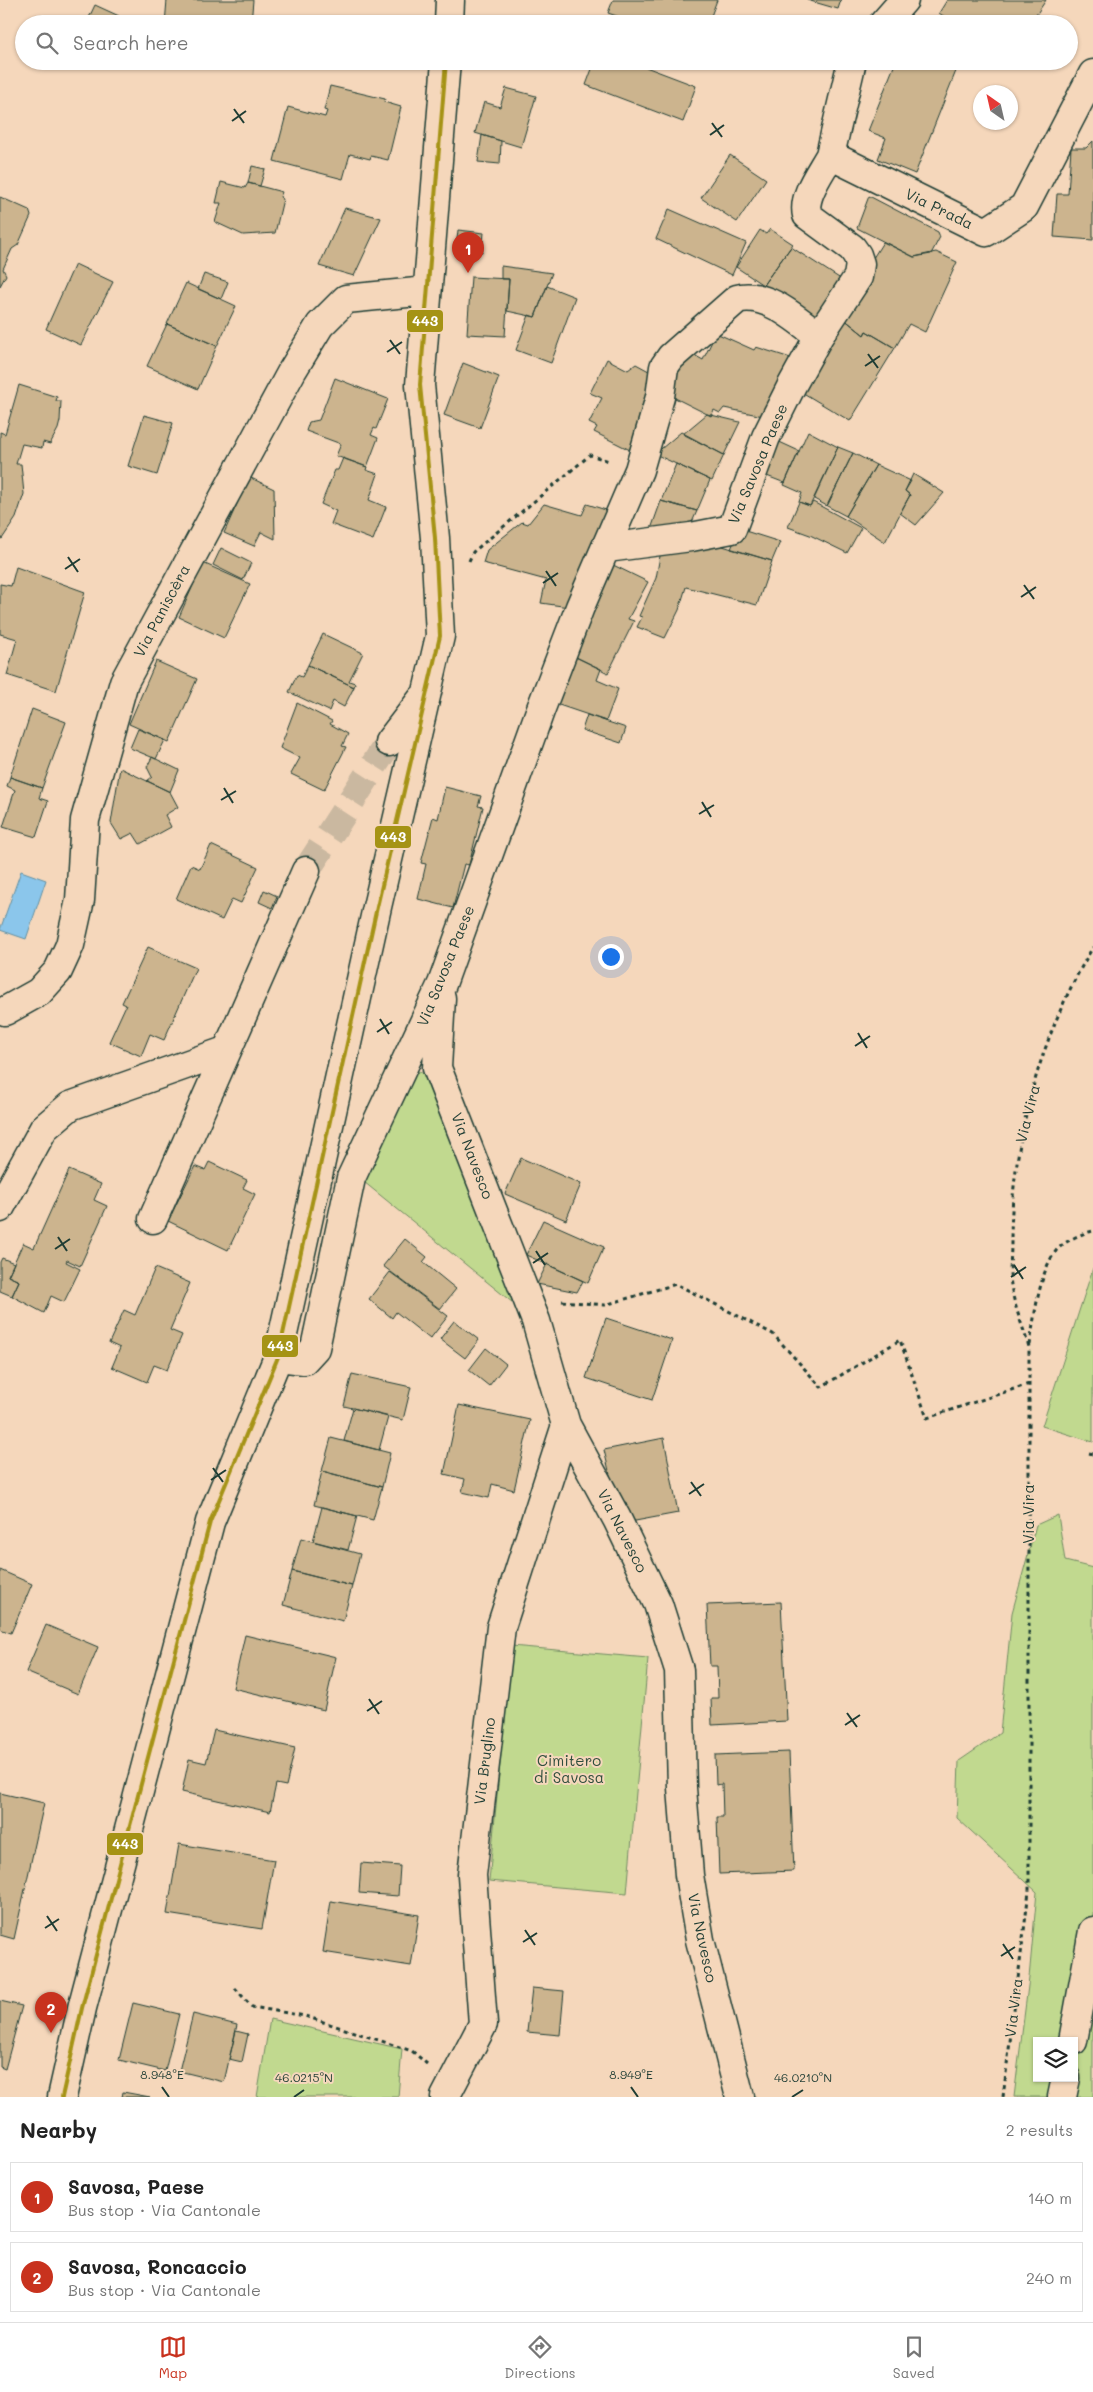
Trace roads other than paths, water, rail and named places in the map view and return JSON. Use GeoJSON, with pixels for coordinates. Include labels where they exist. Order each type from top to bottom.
{"type":"FeatureCollection","features":[{"type":"Feature","properties":{"kind":"street"},"geometry":{"type":"LineString","coordinates":[[449,15],[450,0]]}},
{"type":"Feature","properties":{"kind":"street"},"geometry":{"type":"LineString","coordinates":[[891,15],[904,0]]}},
{"type":"Feature","properties":{"kind":"street"},"geometry":{"type":"LineString","coordinates":[[62,2097],[82,2008],[210,1522],[278,1357],[377,907],[440,636],[435,538],[420,385],[445,70]]}},
{"type":"Feature","properties":{"kind":"street"},"geometry":{"type":"LineString","coordinates":[[819,336],[858,276],[860,264],[858,255],[852,248],[807,215],[805,209],[807,199],[830,155],[850,70]]}},
{"type":"Feature","properties":{"kind":"street","name":"Via Prada"},"geometry":{"type":"LineString","coordinates":[[830,155],[986,232],[1024,207],[1093,74]]}},
{"type":"Feature","properties":{"kind":"street","name":"Via Paniscèra"},"geometry":{"type":"LineString","coordinates":[[5,1011],[39,992],[58,971],[70,946],[80,900],[85,820],[124,682],[292,371],[320,325],[346,298],[428,291]]}},
{"type":"Feature","properties":{"kind":"street","name":"Via Savosa Paese"},"geometry":{"type":"LineString","coordinates":[[278,1357],[304,1360],[315,1348],[351,1178],[442,984],[540,711],[580,607],[639,470],[660,397],[664,367],[671,357],[737,299],[750,295],[782,309],[819,336],[766,437],[732,529],[691,538],[607,548]]}},
{"type":"Feature","properties":{"kind":"street"},"geometry":{"type":"LineString","coordinates":[[389,742],[428,692]]}},
{"type":"Feature","properties":{"kind":"street"},"geometry":{"type":"LineString","coordinates":[[153,1219],[225,1051],[306,871]]}},
{"type":"Feature","properties":{"kind":"street","name":"Via Navesco"},"geometry":{"type":"LineString","coordinates":[[442,984],[437,1068],[536,1321],[566,1425],[617,1519],[658,1604],[679,1670],[682,1788],[689,1876],[700,1940],[740,2097]]}},
{"type":"Feature","properties":{"kind":"street"},"geometry":{"type":"LineString","coordinates":[[0,1208],[44,1128],[70,1106],[225,1051]]}},
{"type":"Feature","properties":{"kind":"street","name":"Via Bruglino"},"geometry":{"type":"LineString","coordinates":[[445,2097],[483,2024],[472,1875],[501,1627],[566,1425]]}},
{"type":"Feature","properties":{"kind":"street"},"geometry":{"type":"LineString","coordinates":[[1074,2037],[1093,1931]]}},
{"type":"Feature","properties":{"kind":"street"},"geometry":{"type":"LineString","coordinates":[[1062,2097],[1065,2082]]}},
{"type":"Feature","properties":{"kind":"water"},"geometry":{"type":"Polygon","coordinates":[[[21,871],[46,880],[26,939],[0,930],[21,871]]]}},
{"type":"Feature","properties":{"kind":"tunnel"},"geometry":{"type":"LineString","coordinates":[[306,871],[389,742]]}},
{"type":"Feature","properties":{"kind":"place","name":"Savosa, Paese"},"geometry":{"type":"Point","coordinates":[468,273]}},
{"type":"Feature","properties":{"kind":"place","name":"Savosa, Roncaccio"},"geometry":{"type":"Point","coordinates":[51,2033]}},
{"type":"Feature","properties":{"kind":"park label","name":"Cimitero di Savosa"},"geometry":{"type":"Point","coordinates":[569,1770]}}]}
